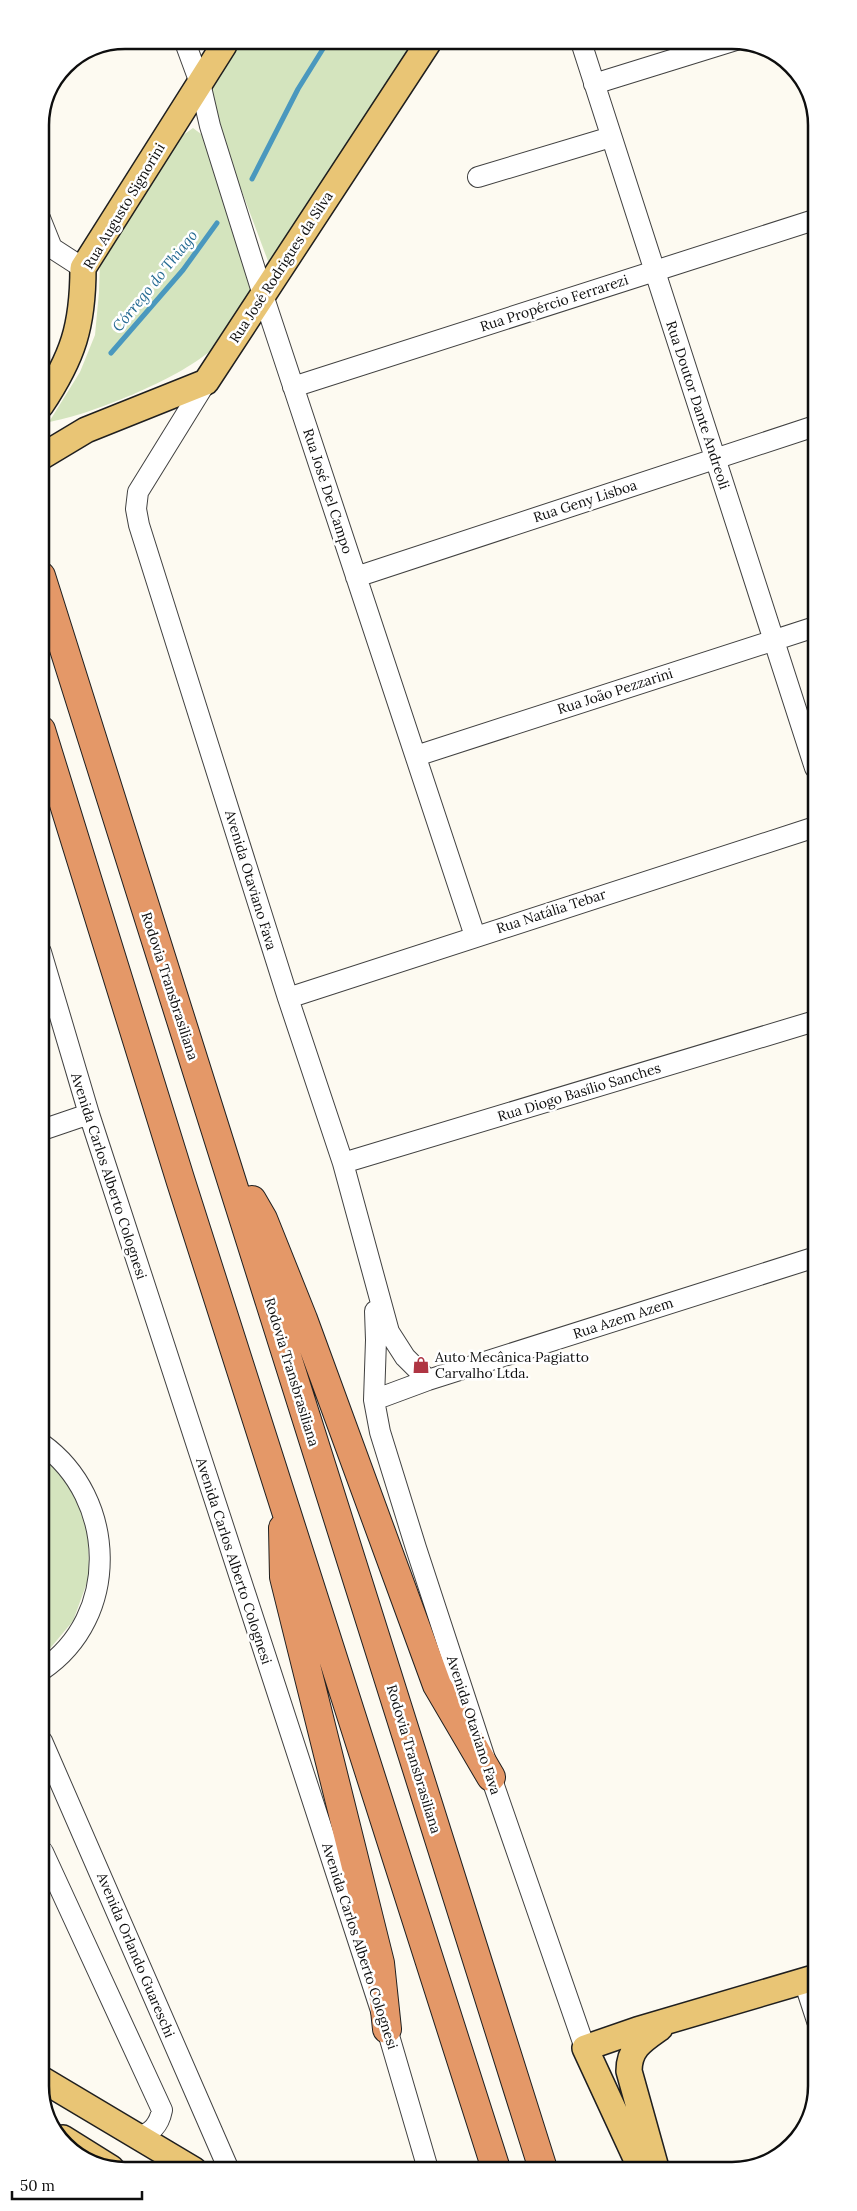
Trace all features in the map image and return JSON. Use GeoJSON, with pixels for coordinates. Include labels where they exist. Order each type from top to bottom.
{"type":"FeatureCollection","features":[{"type":"Feature","properties":{"kind":"highway","name":"Rodovia Transbrasiliana"},"geometry":{"type":"LineString","coordinates":[[49,601],[542,2162]]}},
{"type":"Feature","properties":{"kind":"highway"},"geometry":{"type":"LineString","coordinates":[[49,756],[181,1182],[494,2162]]}},
{"type":"Feature","properties":{"kind":"highway"},"geometry":{"type":"LineString","coordinates":[[222,1148],[263,1219],[296,1301],[437,1685],[491,1777]]}},
{"type":"Feature","properties":{"kind":"highway"},"geometry":{"type":"LineString","coordinates":[[281,1494],[284,1577],[380,1963],[387,2029]]}},
{"type":"Feature","properties":{"kind":"main road","name":"Rua Augusto Signorini"},"geometry":{"type":"LineString","coordinates":[[49,393],[62,374],[76,337],[83,299],[83,268],[221,49]]}},
{"type":"Feature","properties":{"kind":"main road","name":"Rua José Rodrigues da Silva"},"geometry":{"type":"LineString","coordinates":[[206,382],[424,49]]}},
{"type":"Feature","properties":{"kind":"main road"},"geometry":{"type":"LineString","coordinates":[[49,452],[86,430],[206,382]]}},
{"type":"Feature","properties":{"kind":"main road"},"geometry":{"type":"LineString","coordinates":[[585,2048],[637,2030],[808,1980]]}},
{"type":"Feature","properties":{"kind":"main road"},"geometry":{"type":"LineString","coordinates":[[654,2162],[629,2071],[629,2059],[634,2048],[642,2040],[671,2021]]}},
{"type":"Feature","properties":{"kind":"main road"},"geometry":{"type":"LineString","coordinates":[[600,2081],[621,2042],[637,2030]]}},
{"type":"Feature","properties":{"kind":"main road","name":"Avenida Otaviano Fava"},"geometry":{"type":"LineString","coordinates":[[585,2048],[639,2162]]}},
{"type":"Feature","properties":{"kind":"main road"},"geometry":{"type":"LineString","coordinates":[[49,2084],[180,2162]]}},
{"type":"Feature","properties":{"kind":"street","name":"Rua José Del Campo"},"geometry":{"type":"LineString","coordinates":[[187,49],[200,83],[210,126],[263,295],[475,936]]}},
{"type":"Feature","properties":{"kind":"street","name":"Rua Doutor Dante Andreoli"},"geometry":{"type":"LineString","coordinates":[[582,49],[808,746]]}},
{"type":"Feature","properties":{"kind":"street"},"geometry":{"type":"LineString","coordinates":[[594,84],[707,49]]}},
{"type":"Feature","properties":{"kind":"street"},"geometry":{"type":"LineString","coordinates":[[478,177],[611,137]]}},
{"type":"Feature","properties":{"kind":"street","name":"Rua Propércio Ferrarezi"},"geometry":{"type":"LineString","coordinates":[[293,387],[808,222]]}},
{"type":"Feature","properties":{"kind":"street"},"geometry":{"type":"LineString","coordinates":[[49,240],[52,248],[83,268]]}},
{"type":"Feature","properties":{"kind":"street","name":"Rua José Rodrigues da Silva"},"geometry":{"type":"LineString","coordinates":[[138,492],[206,382]]}},
{"type":"Feature","properties":{"kind":"street","name":"Rua Geny Lisboa"},"geometry":{"type":"LineString","coordinates":[[356,577],[808,428]]}},
{"type":"Feature","properties":{"kind":"street","name":"Avenida Otaviano Fava"},"geometry":{"type":"LineString","coordinates":[[138,492],[136,509],[139,525],[288,998],[343,1163],[389,1332],[405,1357],[428,1380]]}},
{"type":"Feature","properties":{"kind":"street","name":"Rua João Pezzarini"},"geometry":{"type":"LineString","coordinates":[[416,756],[808,629]]}},
{"type":"Feature","properties":{"kind":"street","name":"Rua Natália Tebar"},"geometry":{"type":"LineString","coordinates":[[288,998],[808,829]]}},
{"type":"Feature","properties":{"kind":"street","name":"Avenida Carlos Alberto Colognesi"},"geometry":{"type":"LineString","coordinates":[[49,980],[88,1114],[387,2029],[426,2162]]}},
{"type":"Feature","properties":{"kind":"street","name":"Rua Diogo Basílio Sanches"},"geometry":{"type":"LineString","coordinates":[[343,1163],[808,1023]]}},
{"type":"Feature","properties":{"kind":"street"},"geometry":{"type":"LineString","coordinates":[[49,1128],[88,1114]]}},
{"type":"Feature","properties":{"kind":"street","name":"Rua Azem Azem"},"geometry":{"type":"LineString","coordinates":[[374,1400],[428,1380],[808,1261]]}},
{"type":"Feature","properties":{"kind":"street","name":"Avenida Otaviano Fava"},"geometry":{"type":"LineString","coordinates":[[372,1266],[376,1340],[374,1400],[380,1432],[491,1777],[585,2048]]}},
{"type":"Feature","properties":{"kind":"street"},"geometry":{"type":"LineString","coordinates":[[49,1449],[60,1457],[86,1494],[100,1537],[99,1582],[84,1625],[56,1661],[49,1666]]}},
{"type":"Feature","properties":{"kind":"street","name":"Avenida Orlando Guareschi"},"geometry":{"type":"LineString","coordinates":[[49,1757],[226,2162]]}},
{"type":"Feature","properties":{"kind":"street"},"geometry":{"type":"LineString","coordinates":[[49,1865],[162,2110],[155,2128],[147,2134],[138,2137]]}},
{"type":"Feature","properties":{"kind":"green space"},"geometry":{"type":"Polygon","coordinates":[[[234,49],[416,49],[277,267],[268,261],[209,104],[216,77],[234,49]]]}},
{"type":"Feature","properties":{"kind":"green space"},"geometry":{"type":"Polygon","coordinates":[[[193,128],[205,137],[251,292],[249,298],[221,340],[196,362],[156,384],[110,404],[49,422],[80,372],[95,335],[100,260],[179,138],[193,128]]]}},
{"type":"Feature","properties":{"kind":"green space"},"geometry":{"type":"Polygon","coordinates":[[[49,1460],[72,1488],[88,1531],[89,1577],[73,1621],[49,1650],[49,1460]]]}},
{"type":"Feature","properties":{"kind":"waterway","name":"Córrego do Thiago"},"geometry":{"type":"LineString","coordinates":[[252,179],[298,89],[323,49]]}},
{"type":"Feature","properties":{"kind":"waterway","name":"Córrego do Thiago"},"geometry":{"type":"LineString","coordinates":[[111,353],[183,270],[217,223]]}},
{"type":"Feature","properties":{"kind":"place","name":"Auto Mecânica Pagiatto Carvalho Ltda."},"geometry":{"type":"Point","coordinates":[421,1365]}}]}
